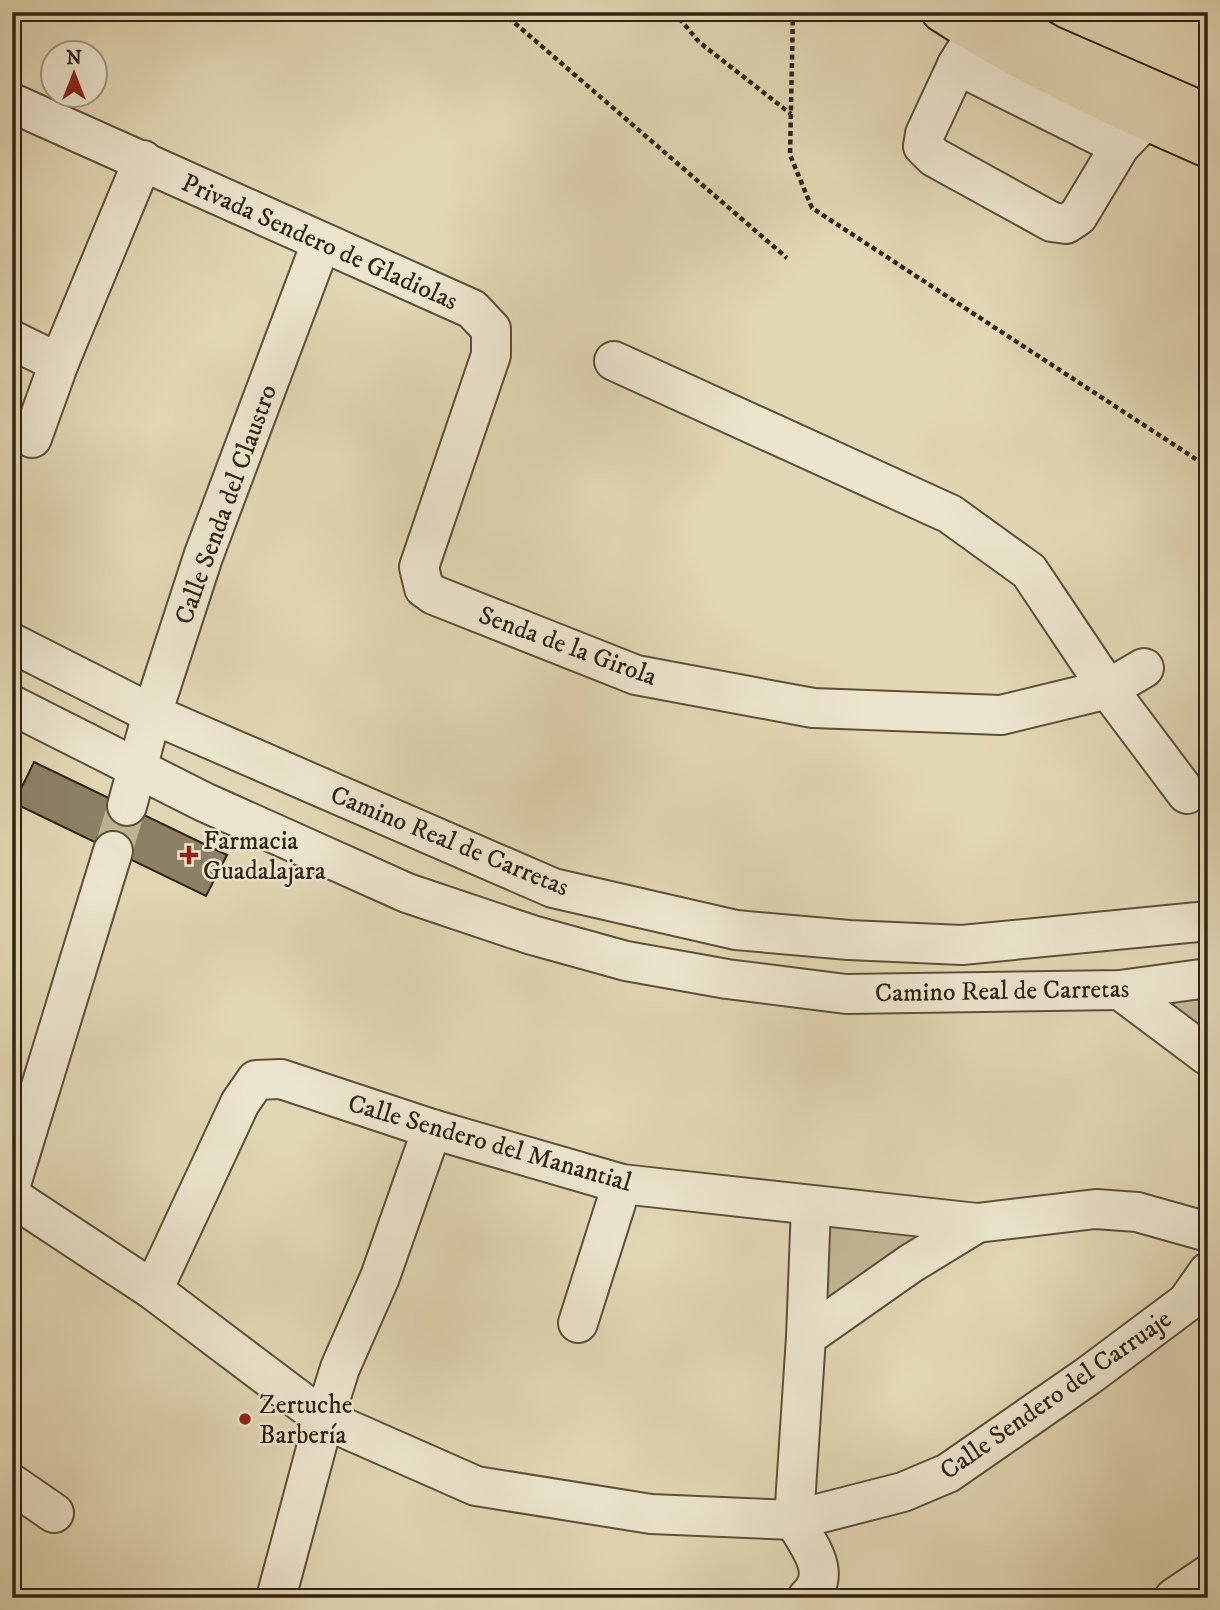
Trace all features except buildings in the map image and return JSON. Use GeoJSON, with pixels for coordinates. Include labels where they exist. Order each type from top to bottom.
{"type":"FeatureCollection","features":[{"type":"Feature","properties":{"kind":"main road"},"geometry":{"type":"LineString","coordinates":[[941,12],[976,37],[1133,133],[1208,148]]}},
{"type":"Feature","properties":{"kind":"main road"},"geometry":{"type":"LineString","coordinates":[[976,37],[1049,45],[1208,114]]}},
{"type":"Feature","properties":{"kind":"street"},"geometry":{"type":"LineString","coordinates":[[976,37],[925,134],[923,146],[934,157],[1052,222],[1066,224],[1078,216],[1133,133]]}},
{"type":"Feature","properties":{"kind":"street","name":"Privada Sendero de Gladiolas"},"geometry":{"type":"LineString","coordinates":[[12,103],[472,309],[491,329]]}},
{"type":"Feature","properties":{"kind":"street"},"geometry":{"type":"LineString","coordinates":[[32,438],[59,363],[143,160]]}},
{"type":"Feature","properties":{"kind":"street","name":"Calle Senda del Claustro"},"geometry":{"type":"LineString","coordinates":[[127,806],[152,714],[203,557],[321,243]]}},
{"type":"Feature","properties":{"kind":"street","name":"Senda de la Girola"},"geometry":{"type":"LineString","coordinates":[[491,329],[491,355],[419,567],[424,588],[434,595],[636,675],[813,708],[1001,715],[1108,688],[1144,668]]}},
{"type":"Feature","properties":{"kind":"street"},"geometry":{"type":"LineString","coordinates":[[12,340],[59,363]]}},
{"type":"Feature","properties":{"kind":"street"},"geometry":{"type":"LineString","coordinates":[[614,361],[950,514],[1029,571],[1108,688],[1187,794]]}},
{"type":"Feature","properties":{"kind":"street","name":"Camino Real de Carretas"},"geometry":{"type":"LineString","coordinates":[[12,643],[152,714],[553,888],[737,930],[849,940],[962,944],[1208,921]]}},
{"type":"Feature","properties":{"kind":"street","name":"Camino Real de Carretas"},"geometry":{"type":"LineString","coordinates":[[12,705],[204,802],[407,893],[532,935],[626,961],[727,979],[846,994],[1120,990],[1208,978]]}},
{"type":"Feature","properties":{"kind":"street"},"geometry":{"type":"LineString","coordinates":[[12,1181],[113,851]]}},
{"type":"Feature","properties":{"kind":"street"},"geometry":{"type":"LineString","coordinates":[[1120,990],[1206,1049]]}},
{"type":"Feature","properties":{"kind":"street","name":"Calle Sendero del Manantial"},"geometry":{"type":"LineString","coordinates":[[153,1290],[240,1104],[256,1080],[281,1079],[432,1129],[622,1184],[977,1223],[1096,1209],[1137,1212],[1208,1232]]}},
{"type":"Feature","properties":{"kind":"street"},"geometry":{"type":"LineString","coordinates":[[276,1598],[340,1368],[380,1276],[432,1129]]}},
{"type":"Feature","properties":{"kind":"street"},"geometry":{"type":"LineString","coordinates":[[578,1323],[622,1184]]}},
{"type":"Feature","properties":{"kind":"street","name":"Calle Sendero del Carruaje"},"geometry":{"type":"LineString","coordinates":[[12,1196],[153,1290],[324,1419],[475,1486],[651,1514],[794,1520],[902,1492],[948,1474],[1088,1376],[1187,1302],[1208,1272]]}},
{"type":"Feature","properties":{"kind":"street"},"geometry":{"type":"LineString","coordinates":[[807,1598],[820,1582],[820,1565],[794,1520],[811,1206]]}},
{"type":"Feature","properties":{"kind":"street"},"geometry":{"type":"LineString","coordinates":[[806,1336],[911,1264],[977,1223]]}},
{"type":"Feature","properties":{"kind":"street"},"geometry":{"type":"LineString","coordinates":[[12,1484],[54,1513]]}},
{"type":"Feature","properties":{"kind":"street"},"geometry":{"type":"LineString","coordinates":[[1174,1598],[1208,1575]]}},
{"type":"Feature","properties":{"kind":"path"},"geometry":{"type":"LineString","coordinates":[[502,12],[787,258]]}},
{"type":"Feature","properties":{"kind":"path"},"geometry":{"type":"LineString","coordinates":[[674,12],[699,42],[791,114]]}},
{"type":"Feature","properties":{"kind":"path"},"geometry":{"type":"LineString","coordinates":[[793,12],[790,155],[812,208],[1208,467]]}},
{"type":"Feature","properties":{"kind":"shaded area"},"geometry":{"type":"Polygon","coordinates":[[[1208,978],[1208,1038],[1120,990],[1208,978]]]}},
{"type":"Feature","properties":{"kind":"shaded area"},"geometry":{"type":"Polygon","coordinates":[[[811,1206],[977,1223],[806,1337],[811,1206]]]}},
{"type":"Feature","properties":{"kind":"tunnel"},"geometry":{"type":"LineString","coordinates":[[113,851],[127,806]]}},
{"type":"Feature","properties":{"kind":"place","name":"Farmacia Guadalajara"},"geometry":{"type":"Point","coordinates":[189,855]}},
{"type":"Feature","properties":{"kind":"place","name":"Zertuche Barbería"},"geometry":{"type":"Point","coordinates":[245,1419]}}]}
